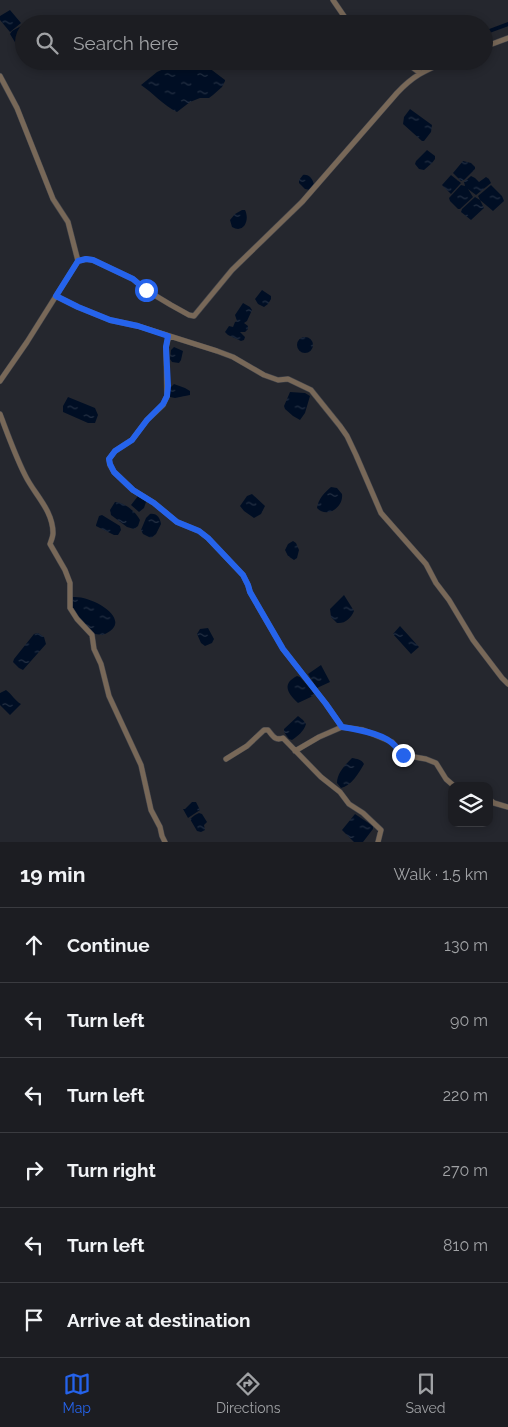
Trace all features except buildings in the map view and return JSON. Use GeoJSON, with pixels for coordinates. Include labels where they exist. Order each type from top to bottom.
{"type":"FeatureCollection","features":[{"type":"Feature","properties":{"kind":"street"},"geometry":{"type":"LineString","coordinates":[[333,0],[343,15]]}},
{"type":"Feature","properties":{"kind":"street"},"geometry":{"type":"LineString","coordinates":[[493,44],[508,38]]}},
{"type":"Feature","properties":{"kind":"street"},"geometry":{"type":"LineString","coordinates":[[416,70],[420,73]]}},
{"type":"Feature","properties":{"kind":"street"},"geometry":{"type":"LineString","coordinates":[[0,381],[78,261],[93,260],[133,279],[146,290],[189,315],[194,316],[232,270],[302,202],[396,93],[420,73],[427,70]]}},
{"type":"Feature","properties":{"kind":"street"},"geometry":{"type":"LineString","coordinates":[[0,76],[17,108],[53,199],[68,222],[78,261]]}},
{"type":"Feature","properties":{"kind":"street"},"geometry":{"type":"LineString","coordinates":[[56,296],[110,320],[138,326],[217,351],[233,357],[264,375],[279,380],[288,379],[306,386],[314,393],[347,436],[381,513],[426,564],[473,640],[508,684]]}},
{"type":"Feature","properties":{"kind":"street"},"geometry":{"type":"LineString","coordinates":[[168,336],[166,347],[167,396],[163,404],[147,420],[132,440],[115,451],[109,459],[110,464],[114,472],[133,490],[154,503],[177,522],[199,531],[208,538],[243,575],[250,592],[283,649],[342,727]]}},
{"type":"Feature","properties":{"kind":"street"},"geometry":{"type":"LineString","coordinates":[[0,414],[17,459],[48,513],[53,534],[50,544],[70,583],[70,608],[77,619],[92,635],[94,649],[101,664],[109,696],[141,765],[151,810],[165,842]]}},
{"type":"Feature","properties":{"kind":"street"},"geometry":{"type":"LineString","coordinates":[[295,751],[318,737],[342,727],[363,730],[392,742],[403,755],[426,759],[436,763],[449,782]]}},
{"type":"Feature","properties":{"kind":"street"},"geometry":{"type":"LineString","coordinates":[[226,759],[248,746],[264,730],[268,730],[275,739],[282,738],[321,778],[340,792],[350,804],[381,830],[378,842]]}},
{"type":"Feature","properties":{"kind":"street"},"geometry":{"type":"LineString","coordinates":[[493,802],[508,806]]}},
{"type":"Feature","properties":{"kind":"water"},"geometry":{"type":"Polygon","coordinates":[[[10,10],[15,16],[15,28],[10,32],[0,20],[0,16],[10,10]]]}},
{"type":"Feature","properties":{"kind":"water"},"geometry":{"type":"Polygon","coordinates":[[[15,29],[15,42],[10,34],[15,29]]]}},
{"type":"Feature","properties":{"kind":"water"},"geometry":{"type":"Polygon","coordinates":[[[162,70],[212,70],[225,81],[222,87],[209,98],[200,98],[190,102],[177,112],[141,85],[162,70]]]}},
{"type":"Feature","properties":{"kind":"water"},"geometry":{"type":"Polygon","coordinates":[[[410,109],[432,125],[431,132],[424,141],[403,124],[404,117],[410,109]]]}},
{"type":"Feature","properties":{"kind":"water"},"geometry":{"type":"Polygon","coordinates":[[[427,150],[435,156],[435,159],[424,170],[419,169],[415,164],[416,161],[427,150]]]}},
{"type":"Feature","properties":{"kind":"water"},"geometry":{"type":"Polygon","coordinates":[[[463,161],[471,163],[475,169],[461,181],[453,173],[463,161]]]}},
{"type":"Feature","properties":{"kind":"water"},"geometry":{"type":"Polygon","coordinates":[[[303,175],[309,176],[313,181],[314,185],[310,190],[305,189],[299,183],[303,175]]]}},
{"type":"Feature","properties":{"kind":"water"},"geometry":{"type":"Polygon","coordinates":[[[451,175],[461,183],[451,194],[442,185],[451,175]]]}},
{"type":"Feature","properties":{"kind":"water"},"geometry":{"type":"Polygon","coordinates":[[[471,176],[479,182],[486,177],[491,183],[476,195],[468,189],[473,197],[458,209],[449,198],[461,185],[465,186],[464,182],[471,176]]]}},
{"type":"Feature","properties":{"kind":"water"},"geometry":{"type":"Polygon","coordinates":[[[491,185],[502,196],[504,201],[493,211],[478,196],[491,185]]]}},
{"type":"Feature","properties":{"kind":"water"},"geometry":{"type":"Polygon","coordinates":[[[475,197],[480,200],[484,208],[471,220],[461,212],[475,197]]]}},
{"type":"Feature","properties":{"kind":"water"},"geometry":{"type":"Polygon","coordinates":[[[242,210],[245,210],[246,222],[243,227],[236,229],[232,227],[230,220],[242,210]]]}},
{"type":"Feature","properties":{"kind":"water"},"geometry":{"type":"Polygon","coordinates":[[[262,290],[271,296],[268,304],[264,307],[258,304],[255,299],[262,290]]]}},
{"type":"Feature","properties":{"kind":"water"},"geometry":{"type":"Polygon","coordinates":[[[243,303],[252,310],[247,321],[244,323],[248,326],[248,329],[245,332],[240,332],[245,337],[241,341],[225,332],[229,326],[233,327],[237,321],[235,315],[243,303]]]}},
{"type":"Feature","properties":{"kind":"water"},"geometry":{"type":"Polygon","coordinates":[[[302,337],[308,337],[313,342],[311,351],[302,353],[297,348],[297,342],[302,337]]]}},
{"type":"Feature","properties":{"kind":"water"},"geometry":{"type":"Polygon","coordinates":[[[174,347],[183,351],[179,363],[172,362],[170,359],[171,350],[174,347]]]}},
{"type":"Feature","properties":{"kind":"water"},"geometry":{"type":"Polygon","coordinates":[[[174,384],[190,391],[190,395],[170,397],[171,387],[174,384]]]}},
{"type":"Feature","properties":{"kind":"water"},"geometry":{"type":"Polygon","coordinates":[[[290,392],[305,393],[310,396],[305,413],[300,420],[285,409],[284,406],[290,392]]]}},
{"type":"Feature","properties":{"kind":"water"},"geometry":{"type":"Polygon","coordinates":[[[68,397],[95,408],[98,415],[95,423],[88,423],[63,412],[63,406],[68,397]]]}},
{"type":"Feature","properties":{"kind":"water"},"geometry":{"type":"Polygon","coordinates":[[[331,487],[337,488],[342,494],[342,499],[334,510],[330,512],[321,511],[317,508],[319,502],[324,493],[331,487]]]}},
{"type":"Feature","properties":{"kind":"water"},"geometry":{"type":"Polygon","coordinates":[[[252,494],[265,506],[261,514],[254,518],[240,506],[247,496],[252,494]]]}},
{"type":"Feature","properties":{"kind":"water"},"geometry":{"type":"Polygon","coordinates":[[[138,496],[146,502],[144,508],[139,512],[131,505],[138,496]]]}},
{"type":"Feature","properties":{"kind":"water"},"geometry":{"type":"Polygon","coordinates":[[[115,502],[126,506],[136,514],[140,520],[138,526],[134,529],[127,527],[111,515],[110,510],[115,502]]]}},
{"type":"Feature","properties":{"kind":"water"},"geometry":{"type":"Polygon","coordinates":[[[150,514],[158,516],[161,524],[156,534],[151,538],[143,534],[141,530],[146,518],[150,514]]]}},
{"type":"Feature","properties":{"kind":"water"},"geometry":{"type":"Polygon","coordinates":[[[102,515],[120,526],[121,530],[118,535],[114,535],[96,526],[99,516],[102,515]]]}},
{"type":"Feature","properties":{"kind":"water"},"geometry":{"type":"Polygon","coordinates":[[[293,541],[299,550],[297,558],[294,560],[288,556],[285,550],[288,544],[293,541]]]}},
{"type":"Feature","properties":{"kind":"water"},"geometry":{"type":"Polygon","coordinates":[[[344,595],[354,611],[343,623],[337,623],[331,617],[330,609],[344,595]]]}},
{"type":"Feature","properties":{"kind":"water"},"geometry":{"type":"Polygon","coordinates":[[[73,597],[90,600],[108,610],[113,616],[115,623],[112,629],[103,635],[95,634],[72,608],[73,597]]]}},
{"type":"Feature","properties":{"kind":"water"},"geometry":{"type":"Polygon","coordinates":[[[400,626],[419,647],[411,654],[393,634],[400,626]]]}},
{"type":"Feature","properties":{"kind":"water"},"geometry":{"type":"Polygon","coordinates":[[[208,628],[214,639],[212,643],[205,646],[201,643],[197,634],[200,629],[208,628]]]}},
{"type":"Feature","properties":{"kind":"water"},"geometry":{"type":"Polygon","coordinates":[[[38,633],[44,637],[46,644],[23,670],[13,662],[14,659],[34,634],[38,633]]]}},
{"type":"Feature","properties":{"kind":"water"},"geometry":{"type":"Polygon","coordinates":[[[321,665],[330,682],[317,688],[308,674],[321,665]]]}},
{"type":"Feature","properties":{"kind":"water"},"geometry":{"type":"Polygon","coordinates":[[[297,676],[314,693],[313,696],[298,703],[291,696],[288,689],[289,682],[297,676]]]}},
{"type":"Feature","properties":{"kind":"water"},"geometry":{"type":"Polygon","coordinates":[[[6,690],[21,704],[10,715],[0,705],[0,693],[6,690]]]}},
{"type":"Feature","properties":{"kind":"water"},"geometry":{"type":"Polygon","coordinates":[[[298,716],[306,724],[304,729],[292,740],[289,739],[284,729],[298,716]]]}},
{"type":"Feature","properties":{"kind":"water"},"geometry":{"type":"Polygon","coordinates":[[[352,758],[360,760],[364,764],[351,782],[341,788],[337,783],[338,776],[352,758]]]}},
{"type":"Feature","properties":{"kind":"water"},"geometry":{"type":"Polygon","coordinates":[[[192,802],[196,802],[200,810],[188,818],[183,809],[192,802]]]}},
{"type":"Feature","properties":{"kind":"water"},"geometry":{"type":"Polygon","coordinates":[[[199,813],[202,814],[207,822],[204,825],[205,830],[201,832],[197,831],[190,819],[199,813]]]}},
{"type":"Feature","properties":{"kind":"water"},"geometry":{"type":"Polygon","coordinates":[[[355,814],[373,826],[373,829],[363,842],[354,842],[342,830],[355,814]]]}},
{"type":"Feature","properties":{"kind":"waterway"},"geometry":{"type":"LineString","coordinates":[[493,30],[508,24]]}},
{"type":"Feature","properties":{"kind":"route"},"geometry":{"type":"LineString","coordinates":[[146,290],[133,279],[93,260],[86,259],[78,261],[56,296],[110,320],[138,326],[168,336],[166,347],[167,396],[163,404],[147,420],[132,440],[115,451],[109,459],[114,472],[133,490],[154,503],[177,522],[199,531],[208,538],[243,575],[250,592],[283,649],[342,727],[363,730],[384,738],[392,742],[403,755]]}}]}
